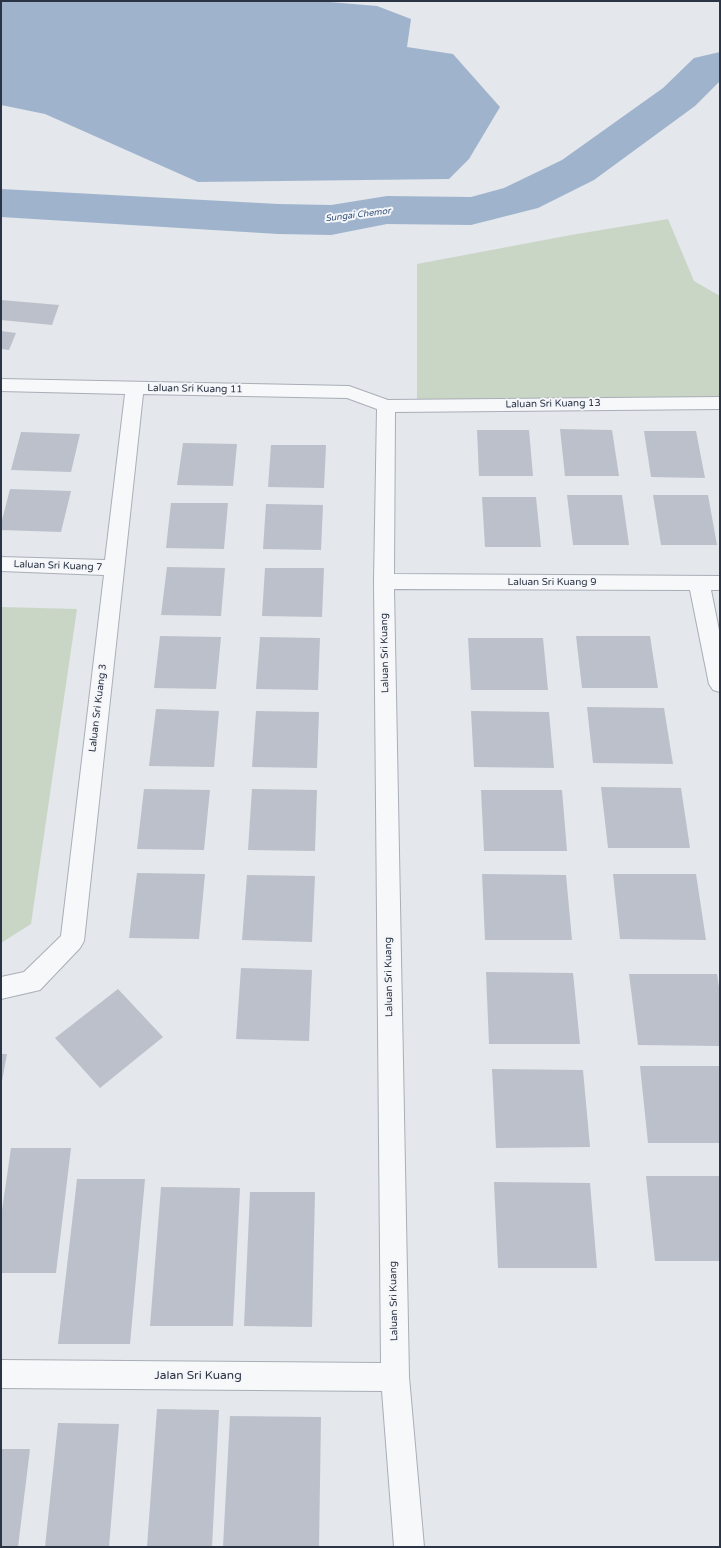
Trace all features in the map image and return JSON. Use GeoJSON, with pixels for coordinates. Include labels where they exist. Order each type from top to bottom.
{"type":"FeatureCollection","features":[{"type":"Feature","properties":{"kind":"street","name":"Laluan Sri Kuang 11"},"geometry":{"type":"LineString","coordinates":[[1,385],[349,392],[386,406]]}},
{"type":"Feature","properties":{"kind":"street","name":"Laluan Sri Kuang 3"},"geometry":{"type":"LineString","coordinates":[[1,988],[31,982],[72,940],[135,388]]}},
{"type":"Feature","properties":{"kind":"street","name":"Laluan Sri Kuang 13"},"geometry":{"type":"LineString","coordinates":[[386,406],[720,403]]}},
{"type":"Feature","properties":{"kind":"street","name":"Laluan Sri Kuang"},"geometry":{"type":"LineString","coordinates":[[386,406],[384,581],[395,1377],[409,1547]]}},
{"type":"Feature","properties":{"kind":"street","name":"Laluan Sri Kuang 7"},"geometry":{"type":"LineString","coordinates":[[1,564],[114,568]]}},
{"type":"Feature","properties":{"kind":"street","name":"Laluan Sri Kuang 9"},"geometry":{"type":"LineString","coordinates":[[384,581],[720,583]]}},
{"type":"Feature","properties":{"kind":"street"},"geometry":{"type":"LineString","coordinates":[[699,583],[720,684]]}},
{"type":"Feature","properties":{"kind":"street","name":"Jalan Sri Kuang"},"geometry":{"type":"LineString","coordinates":[[1,1374],[395,1377]]}},
{"type":"Feature","properties":{"kind":"green space"},"geometry":{"type":"Polygon","coordinates":[[[668,219],[694,281],[720,296],[720,400],[417,403],[417,264],[571,235],[668,219]]]}},
{"type":"Feature","properties":{"kind":"green space"},"geometry":{"type":"Polygon","coordinates":[[[1,607],[77,609],[31,924],[1,943],[1,607]]]}},
{"type":"Feature","properties":{"kind":"water"},"geometry":{"type":"Polygon","coordinates":[[[1,1],[318,1],[377,6],[411,19],[407,47],[453,54],[500,107],[469,159],[449,179],[198,182],[45,114],[1,105],[1,1]]]}},
{"type":"Feature","properties":{"kind":"building"},"geometry":{"type":"Polygon","coordinates":[[[1,300],[59,305],[52,325],[1,320],[1,300]]]}},
{"type":"Feature","properties":{"kind":"building"},"geometry":{"type":"Polygon","coordinates":[[[1,331],[16,333],[9,350],[1,349],[1,331]]]}},
{"type":"Feature","properties":{"kind":"building"},"geometry":{"type":"Polygon","coordinates":[[[560,429],[612,430],[619,476],[565,476],[560,429]]]}},
{"type":"Feature","properties":{"kind":"building"},"geometry":{"type":"Polygon","coordinates":[[[477,430],[529,430],[533,476],[479,476],[477,430]]]}},
{"type":"Feature","properties":{"kind":"building"},"geometry":{"type":"Polygon","coordinates":[[[644,431],[696,431],[705,478],[651,477],[644,431]]]}},
{"type":"Feature","properties":{"kind":"building"},"geometry":{"type":"Polygon","coordinates":[[[21,432],[80,434],[71,472],[11,470],[21,432]]]}},
{"type":"Feature","properties":{"kind":"building"},"geometry":{"type":"Polygon","coordinates":[[[183,443],[237,444],[233,486],[177,485],[183,443]]]}},
{"type":"Feature","properties":{"kind":"building"},"geometry":{"type":"Polygon","coordinates":[[[271,445],[326,445],[324,488],[268,487],[271,445]]]}},
{"type":"Feature","properties":{"kind":"building"},"geometry":{"type":"Polygon","coordinates":[[[10,489],[71,491],[61,532],[1,530],[1,524],[10,489]]]}},
{"type":"Feature","properties":{"kind":"building"},"geometry":{"type":"Polygon","coordinates":[[[567,495],[622,495],[629,545],[573,545],[567,495]]]}},
{"type":"Feature","properties":{"kind":"building"},"geometry":{"type":"Polygon","coordinates":[[[653,495],[708,495],[717,545],[661,545],[653,495]]]}},
{"type":"Feature","properties":{"kind":"building"},"geometry":{"type":"Polygon","coordinates":[[[482,497],[536,497],[541,547],[485,547],[482,497]]]}},
{"type":"Feature","properties":{"kind":"building"},"geometry":{"type":"Polygon","coordinates":[[[171,503],[228,503],[224,549],[166,548],[171,503]]]}},
{"type":"Feature","properties":{"kind":"building"},"geometry":{"type":"Polygon","coordinates":[[[266,504],[323,505],[321,550],[263,549],[266,504]]]}},
{"type":"Feature","properties":{"kind":"building"},"geometry":{"type":"Polygon","coordinates":[[[167,567],[225,568],[221,616],[161,615],[167,567]]]}},
{"type":"Feature","properties":{"kind":"building"},"geometry":{"type":"Polygon","coordinates":[[[265,568],[324,568],[322,617],[262,616],[265,568]]]}},
{"type":"Feature","properties":{"kind":"building"},"geometry":{"type":"Polygon","coordinates":[[[160,636],[221,637],[216,689],[154,688],[160,636]]]}},
{"type":"Feature","properties":{"kind":"building"},"geometry":{"type":"Polygon","coordinates":[[[576,636],[650,636],[658,688],[582,688],[576,636]]]}},
{"type":"Feature","properties":{"kind":"building"},"geometry":{"type":"Polygon","coordinates":[[[260,637],[320,638],[318,690],[256,689],[260,637]]]}},
{"type":"Feature","properties":{"kind":"building"},"geometry":{"type":"Polygon","coordinates":[[[468,638],[543,638],[548,690],[471,690],[468,638]]]}},
{"type":"Feature","properties":{"kind":"building"},"geometry":{"type":"Polygon","coordinates":[[[587,707],[664,708],[673,764],[593,763],[587,707]]]}},
{"type":"Feature","properties":{"kind":"building"},"geometry":{"type":"Polygon","coordinates":[[[156,709],[219,711],[214,767],[149,766],[156,709]]]}},
{"type":"Feature","properties":{"kind":"building"},"geometry":{"type":"Polygon","coordinates":[[[256,711],[319,712],[317,768],[252,767],[256,711]]]}},
{"type":"Feature","properties":{"kind":"building"},"geometry":{"type":"Polygon","coordinates":[[[471,711],[549,712],[554,768],[474,767],[471,711]]]}},
{"type":"Feature","properties":{"kind":"building"},"geometry":{"type":"Polygon","coordinates":[[[601,787],[681,788],[690,848],[608,848],[601,787]]]}},
{"type":"Feature","properties":{"kind":"building"},"geometry":{"type":"Polygon","coordinates":[[[144,789],[210,790],[204,850],[137,849],[144,789]]]}},
{"type":"Feature","properties":{"kind":"building"},"geometry":{"type":"Polygon","coordinates":[[[252,789],[317,790],[315,851],[248,850],[252,789]]]}},
{"type":"Feature","properties":{"kind":"building"},"geometry":{"type":"Polygon","coordinates":[[[481,790],[562,790],[567,851],[484,851],[481,790]]]}},
{"type":"Feature","properties":{"kind":"building"},"geometry":{"type":"Polygon","coordinates":[[[137,873],[205,874],[199,939],[129,938],[137,873]]]}},
{"type":"Feature","properties":{"kind":"building"},"geometry":{"type":"Polygon","coordinates":[[[482,874],[566,875],[572,940],[485,940],[482,874]]]}},
{"type":"Feature","properties":{"kind":"building"},"geometry":{"type":"Polygon","coordinates":[[[613,874],[696,874],[706,940],[620,939],[613,874]]]}},
{"type":"Feature","properties":{"kind":"building"},"geometry":{"type":"Polygon","coordinates":[[[247,875],[315,876],[312,942],[242,940],[247,875]]]}},
{"type":"Feature","properties":{"kind":"building"},"geometry":{"type":"Polygon","coordinates":[[[241,968],[312,970],[309,1041],[236,1039],[241,968]]]}},
{"type":"Feature","properties":{"kind":"building"},"geometry":{"type":"Polygon","coordinates":[[[486,972],[573,973],[580,1044],[489,1044],[486,972]]]}},
{"type":"Feature","properties":{"kind":"building"},"geometry":{"type":"Polygon","coordinates":[[[629,974],[717,974],[720,994],[720,1046],[638,1045],[629,974]]]}},
{"type":"Feature","properties":{"kind":"building"},"geometry":{"type":"Polygon","coordinates":[[[118,989],[163,1037],[100,1088],[55,1038],[118,989]]]}},
{"type":"Feature","properties":{"kind":"building"},"geometry":{"type":"Polygon","coordinates":[[[1,1054],[7,1054],[2,1081],[1,1081],[1,1054]]]}},
{"type":"Feature","properties":{"kind":"building"},"geometry":{"type":"Polygon","coordinates":[[[640,1066],[720,1066],[720,1143],[648,1143],[640,1066]]]}},
{"type":"Feature","properties":{"kind":"building"},"geometry":{"type":"Polygon","coordinates":[[[492,1069],[583,1070],[590,1147],[496,1148],[492,1069]]]}},
{"type":"Feature","properties":{"kind":"building"},"geometry":{"type":"Polygon","coordinates":[[[11,1148],[71,1148],[56,1273],[1,1273],[1,1217],[11,1148]]]}},
{"type":"Feature","properties":{"kind":"building"},"geometry":{"type":"Polygon","coordinates":[[[646,1176],[720,1176],[720,1261],[655,1261],[646,1176]]]}},
{"type":"Feature","properties":{"kind":"building"},"geometry":{"type":"Polygon","coordinates":[[[77,1179],[145,1179],[130,1344],[58,1344],[77,1179]]]}},
{"type":"Feature","properties":{"kind":"building"},"geometry":{"type":"Polygon","coordinates":[[[494,1182],[590,1183],[597,1268],[498,1268],[494,1182]]]}},
{"type":"Feature","properties":{"kind":"building"},"geometry":{"type":"Polygon","coordinates":[[[161,1187],[240,1188],[233,1326],[150,1326],[161,1187]]]}},
{"type":"Feature","properties":{"kind":"building"},"geometry":{"type":"Polygon","coordinates":[[[250,1192],[315,1192],[312,1327],[244,1326],[250,1192]]]}},
{"type":"Feature","properties":{"kind":"building"},"geometry":{"type":"Polygon","coordinates":[[[157,1409],[219,1410],[212,1547],[147,1547],[157,1409]]]}},
{"type":"Feature","properties":{"kind":"building"},"geometry":{"type":"Polygon","coordinates":[[[230,1416],[321,1417],[319,1547],[223,1547],[230,1416]]]}},
{"type":"Feature","properties":{"kind":"building"},"geometry":{"type":"Polygon","coordinates":[[[58,1423],[119,1424],[109,1547],[45,1547],[58,1423]]]}},
{"type":"Feature","properties":{"kind":"building"},"geometry":{"type":"Polygon","coordinates":[[[1,1449],[30,1449],[18,1547],[1,1547],[1,1449]]]}},
{"type":"Feature","properties":{"kind":"waterway","name":"Sungai Chemor"},"geometry":{"type":"LineString","coordinates":[[1,203],[278,219],[331,220],[387,210],[471,211],[521,198],[578,170],[679,97],[709,67],[720,65]]}}]}
